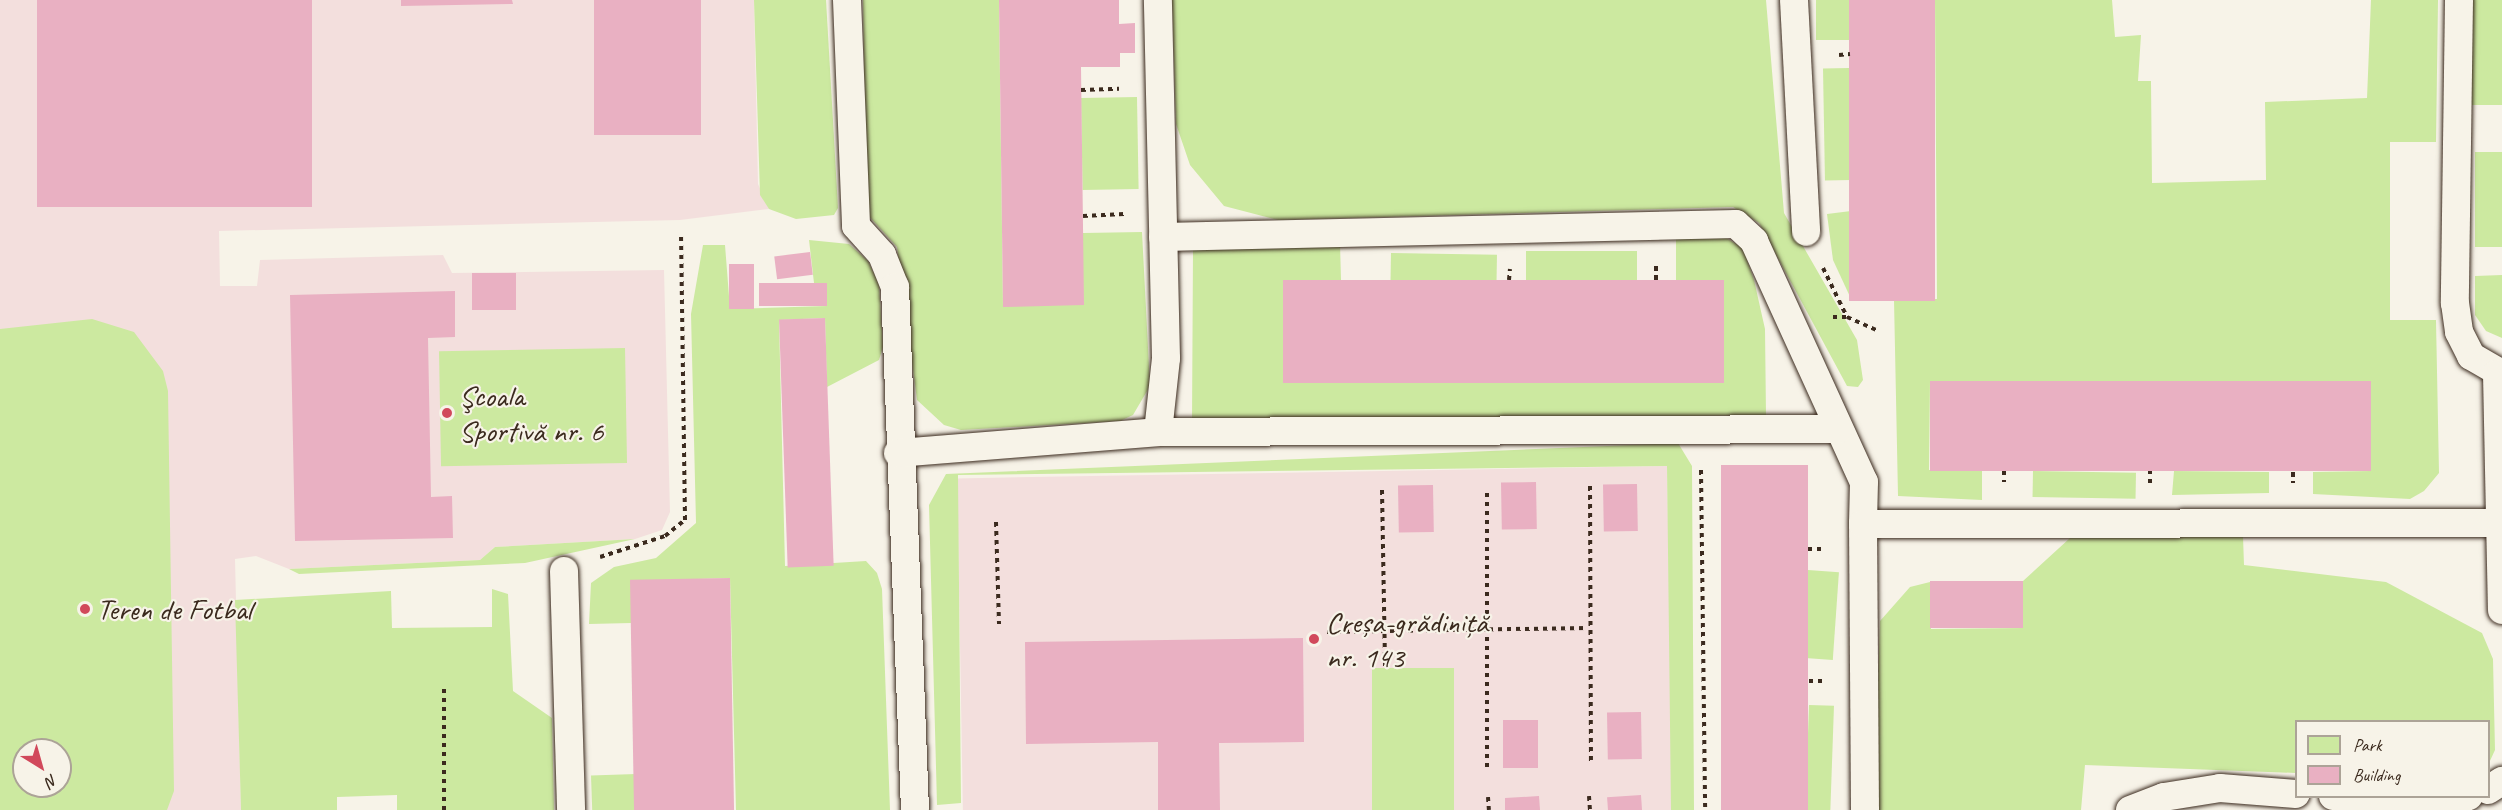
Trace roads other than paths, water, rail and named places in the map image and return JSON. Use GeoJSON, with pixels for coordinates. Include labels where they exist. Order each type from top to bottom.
{"type":"FeatureCollection","features":[{"type":"Feature","properties":{"kind":"lane"},"geometry":{"type":"LineString","coordinates":[[847,0],[856,226],[882,255],[895,287],[898,453],[915,810]]}},
{"type":"Feature","properties":{"kind":"lane"},"geometry":{"type":"LineString","coordinates":[[1158,0],[1166,358],[1158,432]]}},
{"type":"Feature","properties":{"kind":"lane"},"geometry":{"type":"LineString","coordinates":[[1794,0],[1806,232]]}},
{"type":"Feature","properties":{"kind":"lane"},"geometry":{"type":"LineString","coordinates":[[2459,0],[2455,303],[2459,332],[2471,356],[2499,374],[2496,523],[2502,610]]}},
{"type":"Feature","properties":{"kind":"lane"},"geometry":{"type":"LineString","coordinates":[[1164,237],[1736,224],[1754,241],[1864,482],[1865,810]]}},
{"type":"Feature","properties":{"kind":"lane"},"geometry":{"type":"LineString","coordinates":[[898,453],[1158,432],[1700,427],[1838,429]]}},
{"type":"Feature","properties":{"kind":"lane"},"geometry":{"type":"LineString","coordinates":[[1863,524],[2496,523]]}},
{"type":"Feature","properties":{"kind":"lane"},"geometry":{"type":"LineString","coordinates":[[564,571],[571,810]]}},
{"type":"Feature","properties":{"kind":"lane"},"geometry":{"type":"LineString","coordinates":[[2130,810],[2163,797],[2220,788],[2295,794]]}},
{"type":"Feature","properties":{"kind":"lane"},"geometry":{"type":"LineString","coordinates":[[2366,798],[2450,803],[2464,798]]}},
{"type":"Feature","properties":{"kind":"place","name":"Şcoala Sportivă nr. 6"},"geometry":{"type":"Point","coordinates":[447,413]}},
{"type":"Feature","properties":{"kind":"place","name":"Teren de Fotbal"},"geometry":{"type":"Point","coordinates":[85,609]}},
{"type":"Feature","properties":{"kind":"place","name":"Creșa-grădiniță nr. 143"},"geometry":{"type":"Point","coordinates":[1314,639]}}]}
